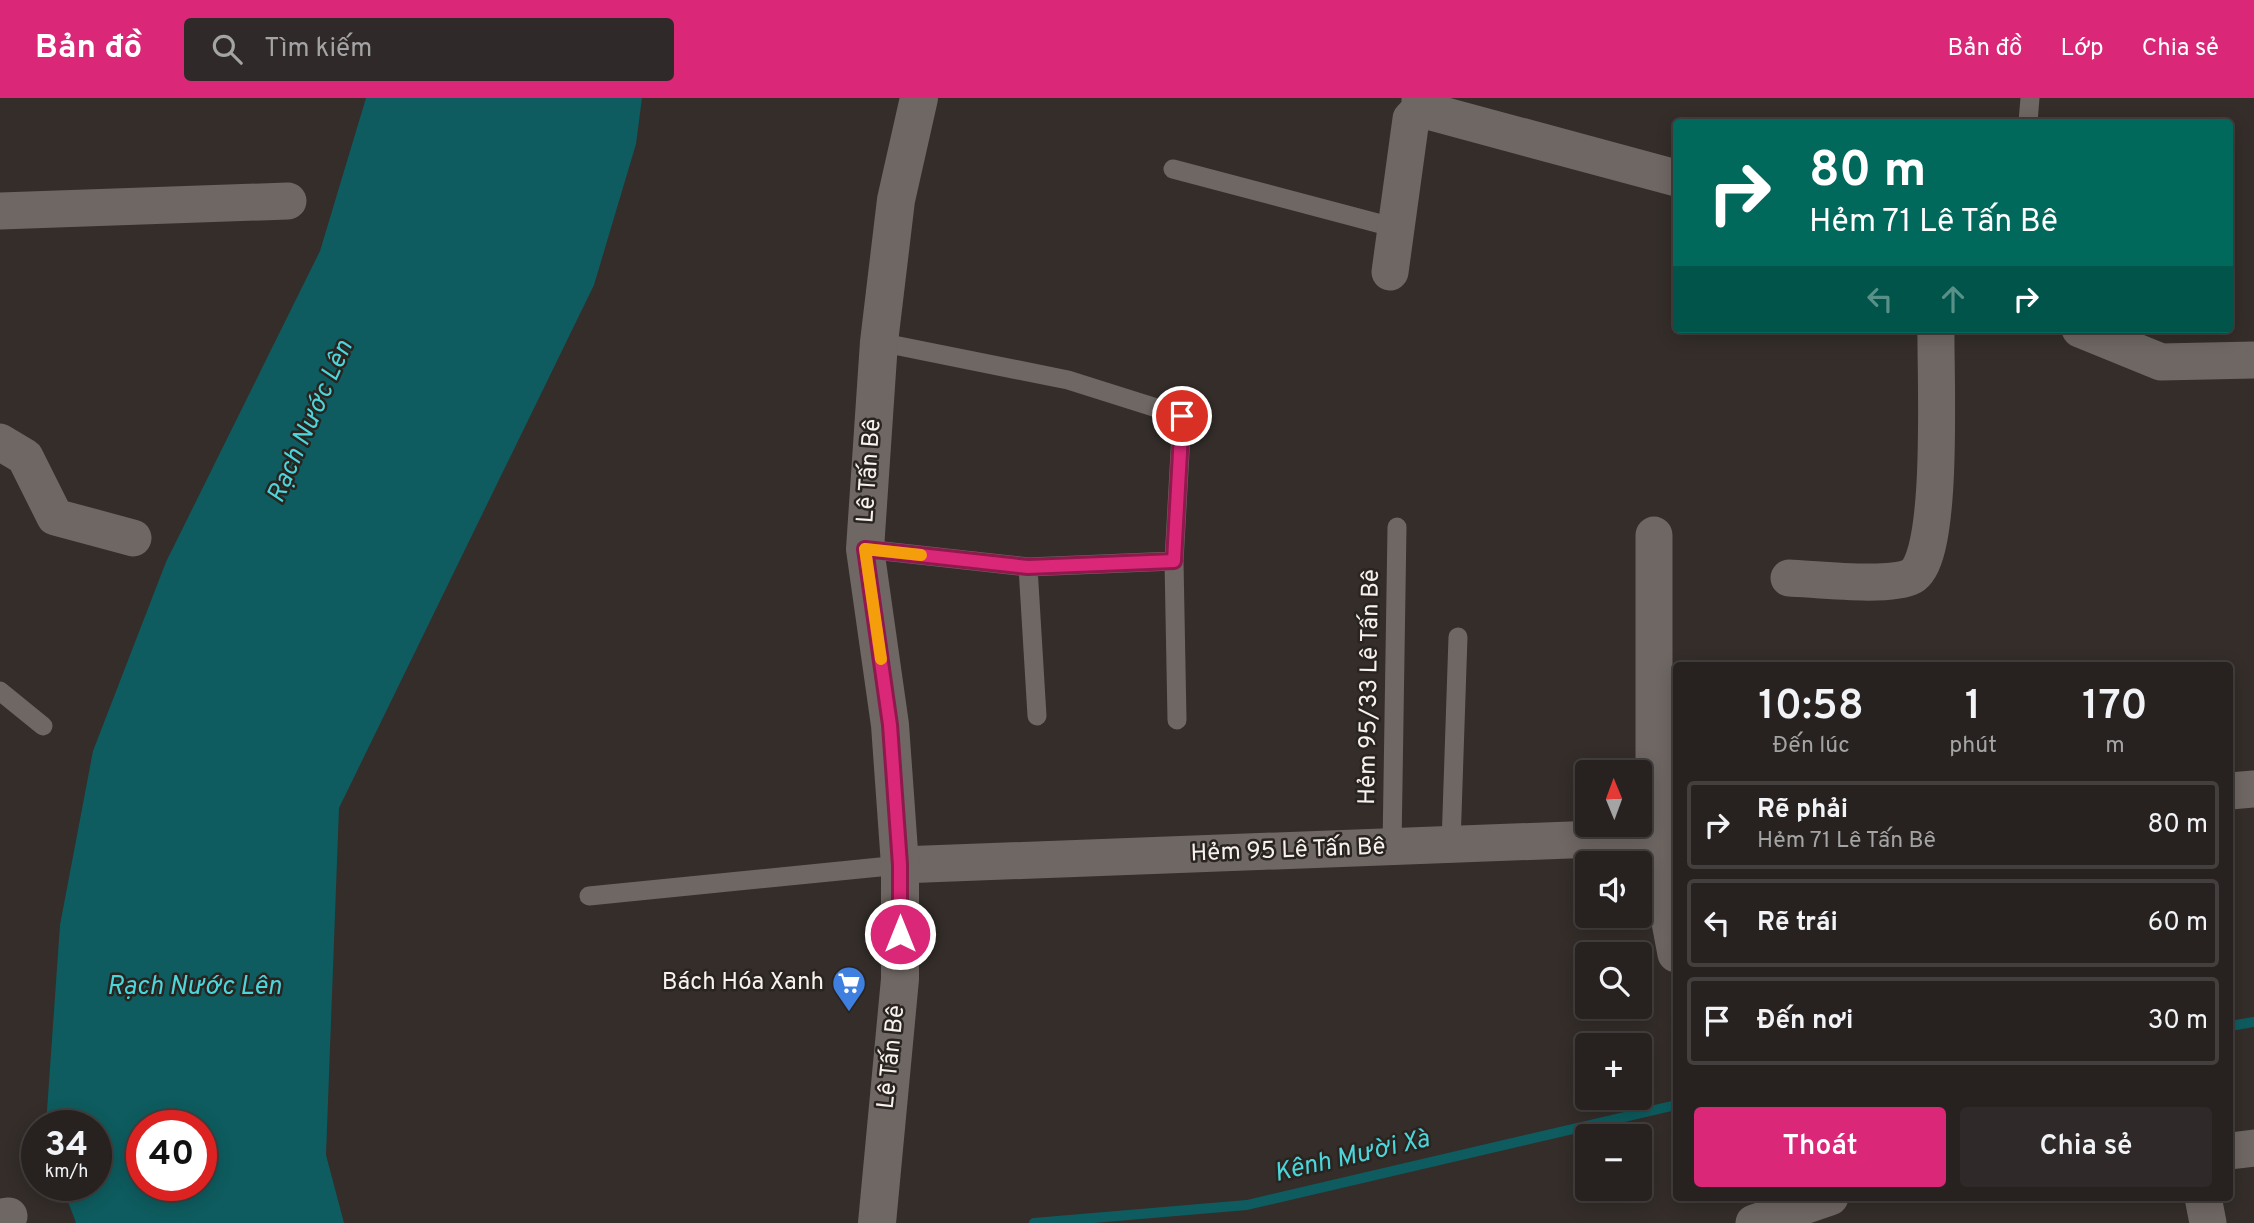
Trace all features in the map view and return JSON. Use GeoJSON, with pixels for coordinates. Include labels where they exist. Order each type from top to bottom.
{"type":"FeatureCollection","features":[{"type":"Feature","properties":{"kind":"street","name":"Lê Tấn Bê"},"geometry":{"type":"LineString","coordinates":[[877,1219],[900,979],[900,865],[890,725],[865,549],[878,342],[896,200],[919,98]]}},
{"type":"Feature","properties":{"kind":"street"},"geometry":{"type":"LineString","coordinates":[[1390,272],[1411,119],[1420,104],[1673,177]]}},
{"type":"Feature","properties":{"kind":"street"},"geometry":{"type":"LineString","coordinates":[[0,211],[288,201]]}},
{"type":"Feature","properties":{"kind":"street"},"geometry":{"type":"LineString","coordinates":[[1789,578],[1889,582],[1911,577],[1920,569],[1931,535],[1938,386],[1936,333]]}},
{"type":"Feature","properties":{"kind":"street"},"geometry":{"type":"LineString","coordinates":[[2090,333],[2161,362],[2254,360]]}},
{"type":"Feature","properties":{"kind":"street"},"geometry":{"type":"LineString","coordinates":[[0,442],[24,457],[55,517],[133,538]]}},
{"type":"Feature","properties":{"kind":"street"},"geometry":{"type":"LineString","coordinates":[[1654,534],[1665,836],[1673,922]]}},
{"type":"Feature","properties":{"kind":"street"},"geometry":{"type":"LineString","coordinates":[[2233,791],[2254,789]]}},
{"type":"Feature","properties":{"kind":"street","name":"Hẻm 95 Lê Tấn Bê"},"geometry":{"type":"LineString","coordinates":[[900,865],[1665,836]]}},
{"type":"Feature","properties":{"kind":"street"},"geometry":{"type":"LineString","coordinates":[[2233,1151],[2254,1148]]}},
{"type":"Feature","properties":{"kind":"street"},"geometry":{"type":"LineString","coordinates":[[2204,1201],[2208,1223]]}},
{"type":"Feature","properties":{"kind":"street"},"geometry":{"type":"LineString","coordinates":[[1754,1223],[1814,1206]]}},
{"type":"Feature","properties":{"kind":"lane"},"geometry":{"type":"LineString","coordinates":[[2028,119],[2031,98]]}},
{"type":"Feature","properties":{"kind":"lane"},"geometry":{"type":"LineString","coordinates":[[1173,169],[1396,229]]}},
{"type":"Feature","properties":{"kind":"lane"},"geometry":{"type":"LineString","coordinates":[[878,342],[1068,380],[1182,416],[1174,561],[1177,720]]}},
{"type":"Feature","properties":{"kind":"lane","name":"Hẻm 95/33 Lê Tấn Bê"},"geometry":{"type":"LineString","coordinates":[[1392,847],[1397,527]]}},
{"type":"Feature","properties":{"kind":"lane"},"geometry":{"type":"LineString","coordinates":[[865,549],[1028,567],[1174,561]]}},
{"type":"Feature","properties":{"kind":"lane"},"geometry":{"type":"LineString","coordinates":[[1028,567],[1037,716]]}},
{"type":"Feature","properties":{"kind":"lane"},"geometry":{"type":"LineString","coordinates":[[1451,844],[1458,638]]}},
{"type":"Feature","properties":{"kind":"lane"},"geometry":{"type":"LineString","coordinates":[[0,691],[43,726]]}},
{"type":"Feature","properties":{"kind":"lane"},"geometry":{"type":"LineString","coordinates":[[589,896],[900,865]]}},
{"type":"Feature","properties":{"kind":"water","name":"Rạch Nước Lên"},"geometry":{"type":"Polygon","coordinates":[[[366,98],[642,98],[636,144],[594,285],[339,808],[326,1155],[344,1223],[76,1223],[68,1201],[112,1201],[112,1110],[47,1110],[60,925],[93,751],[166,562],[320,251],[366,98]]]}},
{"type":"Feature","properties":{"kind":"waterway","name":"Kênh Mười Xà"},"geometry":{"type":"LineString","coordinates":[[2233,1026],[2254,1022]]}},
{"type":"Feature","properties":{"kind":"waterway","name":"Kênh Mười Xà"},"geometry":{"type":"LineString","coordinates":[[1034,1223],[1247,1205],[1673,1106]]}},
{"type":"Feature","properties":{"kind":"slow traffic"},"geometry":{"type":"LineString","coordinates":[[881,659],[865,549],[921,555]]}},
{"type":"Feature","properties":{"kind":"place","name":"Bách Hóa Xanh"},"geometry":{"type":"Point","coordinates":[849,1013]}},
{"type":"Feature","properties":{"kind":"route"},"geometry":{"type":"LineString","coordinates":[[900,934],[900,865],[890,725],[865,549],[1028,567],[1174,561],[1182,416]]}}]}
